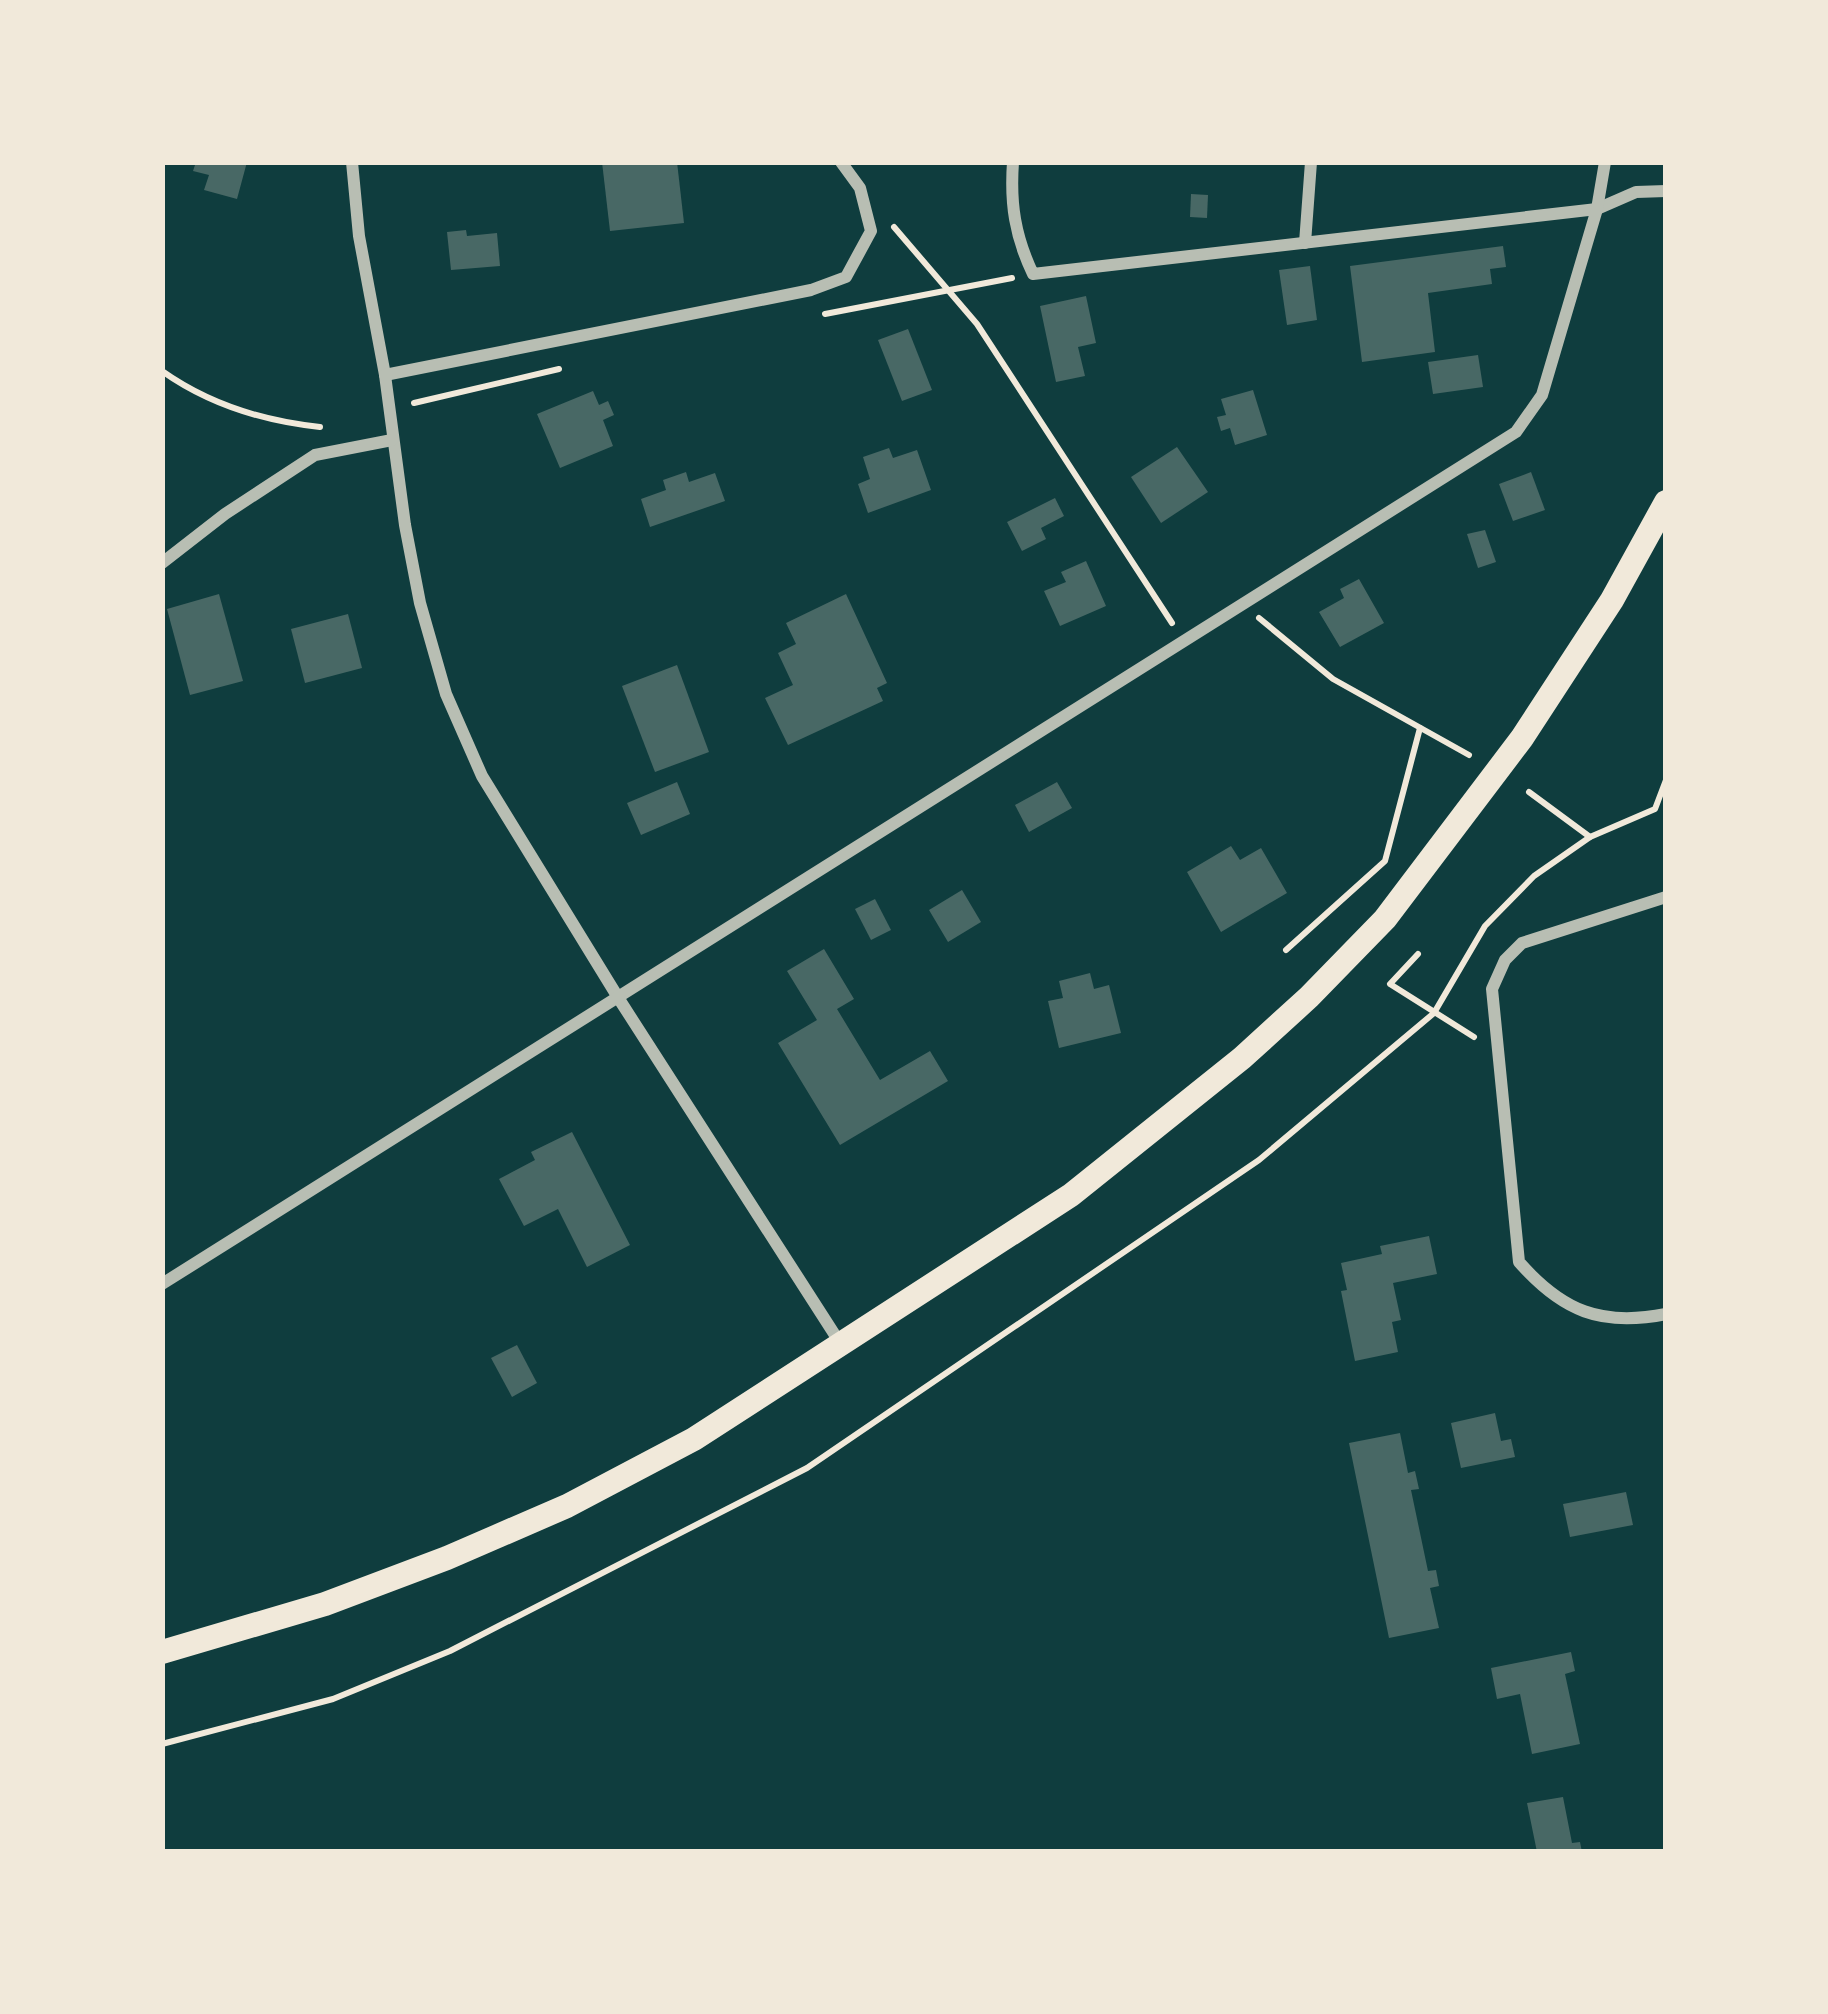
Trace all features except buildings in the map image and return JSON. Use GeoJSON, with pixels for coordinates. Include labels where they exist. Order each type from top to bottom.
{"type":"FeatureCollection","features":[{"type":"Feature","properties":{"kind":"main road"},"geometry":{"type":"LineString","coordinates":[[162,1652],[325,1604],[567,1506],[694,1439],[1071,1195],[1241,1058],[1385,919],[1522,738],[1612,600],[1666,502]]}},
{"type":"Feature","properties":{"kind":"street"},"geometry":{"type":"LineString","coordinates":[[352,162],[359,236],[420,603],[446,694],[482,776],[842,1346]]}},
{"type":"Feature","properties":{"kind":"street"},"geometry":{"type":"LineString","coordinates":[[385,376],[811,290],[846,277],[871,231],[860,188],[842,162]]}},
{"type":"Feature","properties":{"kind":"street"},"geometry":{"type":"LineString","coordinates":[[1013,162],[1010,197],[1017,242],[1033,274],[1597,209],[1636,192],[1666,191]]}},
{"type":"Feature","properties":{"kind":"street"},"geometry":{"type":"LineString","coordinates":[[1305,243],[1311,162]]}},
{"type":"Feature","properties":{"kind":"street"},"geometry":{"type":"LineString","coordinates":[[162,1284],[1516,432],[1542,395],[1597,209],[1605,162]]}},
{"type":"Feature","properties":{"kind":"street"},"geometry":{"type":"LineString","coordinates":[[162,563],[225,514],[315,455],[392,440]]}},
{"type":"Feature","properties":{"kind":"street"},"geometry":{"type":"LineString","coordinates":[[1666,897],[1522,943],[1505,960],[1492,989],[1519,1262],[1560,1300],[1595,1317],[1666,1314]]}},
{"type":"Feature","properties":{"kind":"path"},"geometry":{"type":"LineString","coordinates":[[860,188],[976,324],[1183,640]]}},
{"type":"Feature","properties":{"kind":"path"},"geometry":{"type":"LineString","coordinates":[[162,371],[189,390],[248,415],[322,427]]}},
{"type":"Feature","properties":{"kind":"path"},"geometry":{"type":"LineString","coordinates":[[1243,604],[1333,679],[1469,755]]}},
{"type":"Feature","properties":{"kind":"path"},"geometry":{"type":"LineString","coordinates":[[1286,950],[1385,861],[1420,728]]}},
{"type":"Feature","properties":{"kind":"path"},"geometry":{"type":"LineString","coordinates":[[1655,809],[1666,780]]}},
{"type":"Feature","properties":{"kind":"path"},"geometry":{"type":"LineString","coordinates":[[1528,792],[1590,838]]}},
{"type":"Feature","properties":{"kind":"path"},"geometry":{"type":"LineString","coordinates":[[162,1744],[334,1699],[450,1652],[807,1468],[1259,1160],[1435,1013],[1485,926],[1534,876],[1590,838],[1666,805]]}},
{"type":"Feature","properties":{"kind":"path"},"geometry":{"type":"LineString","coordinates":[[1418,955],[1390,984],[1498,1051]]}}]}
